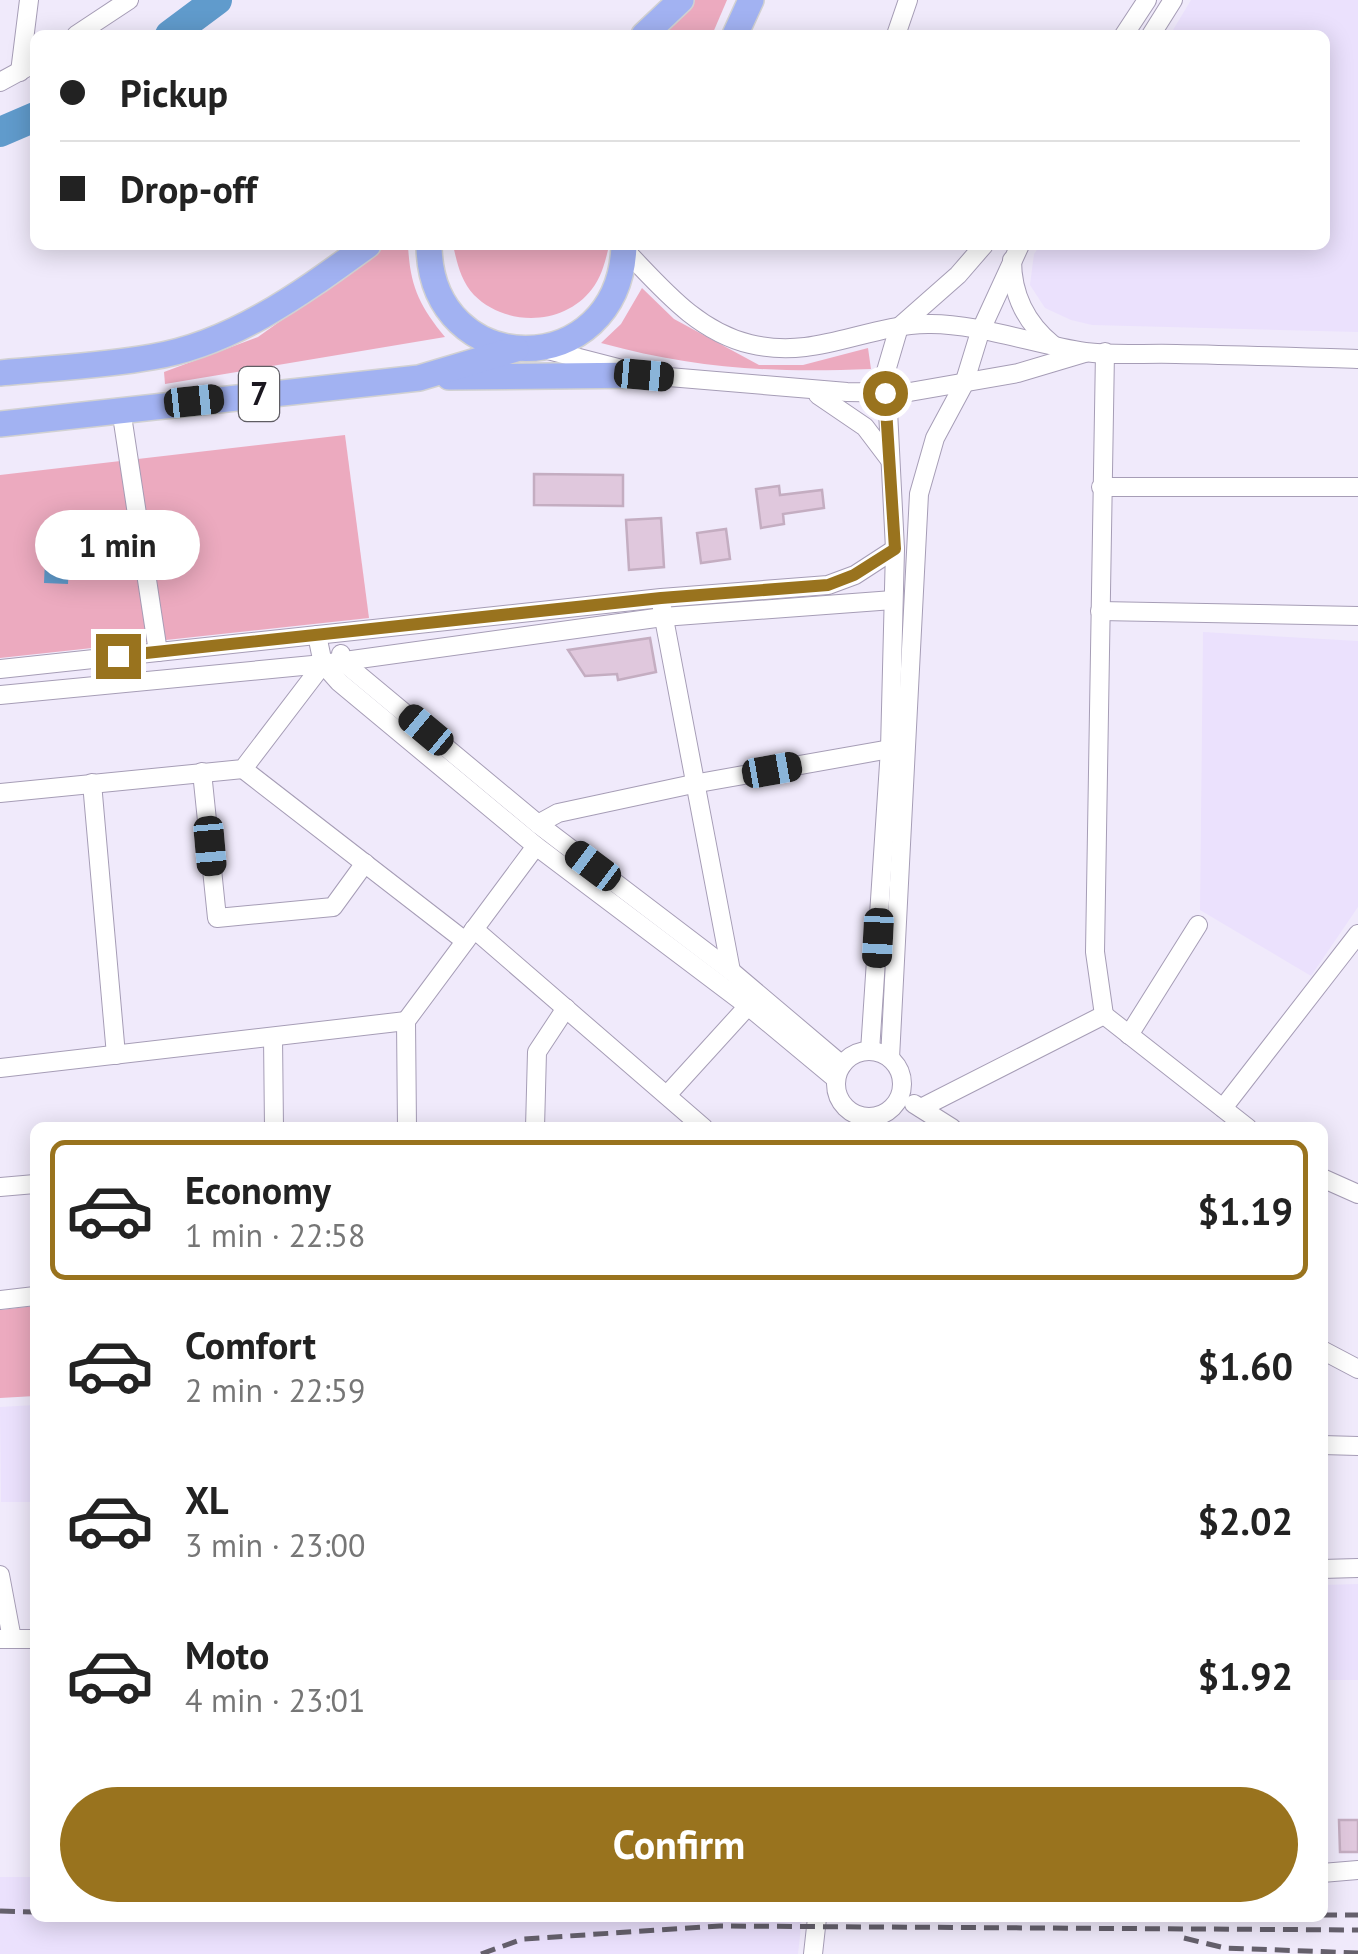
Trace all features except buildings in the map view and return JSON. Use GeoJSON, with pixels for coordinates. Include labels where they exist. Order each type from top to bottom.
{"type":"FeatureCollection","features":[{"type":"Feature","properties":{"kind":"highway"},"geometry":{"type":"LineString","coordinates":[[649,30],[681,0]]}},
{"type":"Feature","properties":{"kind":"highway"},"geometry":{"type":"LineString","coordinates":[[736,30],[751,0]]}},
{"type":"Feature","properties":{"kind":"highway","name":"7"},"geometry":{"type":"LineString","coordinates":[[0,374],[154,357],[207,342],[290,300],[361,250]]}},
{"type":"Feature","properties":{"kind":"highway","name":"7"},"geometry":{"type":"LineString","coordinates":[[429,250],[430,268],[440,298],[459,323],[485,341],[516,350]]}},
{"type":"Feature","properties":{"kind":"highway","name":"7"},"geometry":{"type":"LineString","coordinates":[[0,424],[420,378],[516,350],[544,348],[582,332],[611,302],[621,277],[624,250]]}},
{"type":"Feature","properties":{"kind":"highway"},"geometry":{"type":"LineString","coordinates":[[420,378],[644,375]]}},
{"type":"Feature","properties":{"kind":"street"},"geometry":{"type":"LineString","coordinates":[[0,82],[28,67],[29,0]]}},
{"type":"Feature","properties":{"kind":"street"},"geometry":{"type":"LineString","coordinates":[[84,30],[129,0]]}},
{"type":"Feature","properties":{"kind":"street"},"geometry":{"type":"LineString","coordinates":[[898,30],[908,0]]}},
{"type":"Feature","properties":{"kind":"street"},"geometry":{"type":"LineString","coordinates":[[1127,30],[1146,0]]}},
{"type":"Feature","properties":{"kind":"street"},"geometry":{"type":"LineString","coordinates":[[1153,30],[1174,0]]}},
{"type":"Feature","properties":{"kind":"street"},"geometry":{"type":"LineString","coordinates":[[627,250],[692,316],[748,344],[807,349],[899,327],[945,324],[1096,352],[1358,359]]}},
{"type":"Feature","properties":{"kind":"street"},"geometry":{"type":"LineString","coordinates":[[870,1050],[890,749],[894,600],[886,370],[899,327],[958,275],[980,250]]}},
{"type":"Feature","properties":{"kind":"street"},"geometry":{"type":"LineString","coordinates":[[890,1058],[870,1050],[854,1054],[839,1072],[838,1096],[857,1120],[890,1109],[900,1095],[901,1079],[890,1058],[919,494],[936,438],[964,384],[980,332],[1016,252]]}},
{"type":"Feature","properties":{"kind":"street"},"geometry":{"type":"LineString","coordinates":[[1016,252],[1018,301],[1033,326],[1054,345]]}},
{"type":"Feature","properties":{"kind":"street"},"geometry":{"type":"LineString","coordinates":[[544,348],[644,375],[885,393],[964,384],[1096,352]]}},
{"type":"Feature","properties":{"kind":"street"},"geometry":{"type":"LineString","coordinates":[[1096,352],[1102,487],[1095,952],[1104,1015],[1240,1122]]}},
{"type":"Feature","properties":{"kind":"street"},"geometry":{"type":"LineString","coordinates":[[804,389],[852,415],[892,462]]}},
{"type":"Feature","properties":{"kind":"street"},"geometry":{"type":"LineString","coordinates":[[121,410],[158,652]]}},
{"type":"Feature","properties":{"kind":"street"},"geometry":{"type":"LineString","coordinates":[[1102,487],[1358,487]]}},
{"type":"Feature","properties":{"kind":"street"},"geometry":{"type":"LineString","coordinates":[[0,695],[332,662],[662,607],[828,585],[854,575],[895,549]]}},
{"type":"Feature","properties":{"kind":"street"},"geometry":{"type":"LineString","coordinates":[[0,669],[317,634],[662,607],[894,600]]}},
{"type":"Feature","properties":{"kind":"street"},"geometry":{"type":"LineString","coordinates":[[662,607],[731,971]]}},
{"type":"Feature","properties":{"kind":"street"},"geometry":{"type":"LineString","coordinates":[[1100,612],[1358,616]]}},
{"type":"Feature","properties":{"kind":"street"},"geometry":{"type":"LineString","coordinates":[[243,769],[332,662],[337,633]]}},
{"type":"Feature","properties":{"kind":"street"},"geometry":{"type":"LineString","coordinates":[[317,634],[339,682],[536,846],[839,1072]]}},
{"type":"Feature","properties":{"kind":"street"},"geometry":{"type":"LineString","coordinates":[[332,662],[731,971],[839,1072]]}},
{"type":"Feature","properties":{"kind":"street"},"geometry":{"type":"LineString","coordinates":[[538,824],[558,812],[890,749]]}},
{"type":"Feature","properties":{"kind":"street"},"geometry":{"type":"LineString","coordinates":[[0,793],[243,769],[365,864],[470,935],[566,1008],[697,1122]]}},
{"type":"Feature","properties":{"kind":"street"},"geometry":{"type":"LineString","coordinates":[[202,772],[217,918],[333,907],[365,864]]}},
{"type":"Feature","properties":{"kind":"street"},"geometry":{"type":"LineString","coordinates":[[92,783],[116,1055]]}},
{"type":"Feature","properties":{"kind":"street"},"geometry":{"type":"LineString","coordinates":[[407,1122],[406,1022],[536,846]]}},
{"type":"Feature","properties":{"kind":"street"},"geometry":{"type":"LineString","coordinates":[[1129,1034],[1198,925]]}},
{"type":"Feature","properties":{"kind":"street"},"geometry":{"type":"LineString","coordinates":[[1223,1108],[1358,934]]}},
{"type":"Feature","properties":{"kind":"street"},"geometry":{"type":"LineString","coordinates":[[666,1095],[748,1006]]}},
{"type":"Feature","properties":{"kind":"street"},"geometry":{"type":"LineString","coordinates":[[535,1122],[536,1052],[566,1008]]}},
{"type":"Feature","properties":{"kind":"street"},"geometry":{"type":"LineString","coordinates":[[921,1108],[1104,1015]]}},
{"type":"Feature","properties":{"kind":"street"},"geometry":{"type":"LineString","coordinates":[[0,1068],[406,1022]]}},
{"type":"Feature","properties":{"kind":"street"},"geometry":{"type":"LineString","coordinates":[[273,1037],[274,1122]]}},
{"type":"Feature","properties":{"kind":"street"},"geometry":{"type":"LineString","coordinates":[[900,1095],[943,1122]]}},
{"type":"Feature","properties":{"kind":"street"},"geometry":{"type":"LineString","coordinates":[[1328,1181],[1358,1194]]}},
{"type":"Feature","properties":{"kind":"street"},"geometry":{"type":"LineString","coordinates":[[0,1187],[30,1184]]}},
{"type":"Feature","properties":{"kind":"street"},"geometry":{"type":"LineString","coordinates":[[0,1300],[30,1297]]}},
{"type":"Feature","properties":{"kind":"street"},"geometry":{"type":"LineString","coordinates":[[1328,1353],[1358,1369]]}},
{"type":"Feature","properties":{"kind":"street"},"geometry":{"type":"LineString","coordinates":[[1328,1445],[1358,1446]]}},
{"type":"Feature","properties":{"kind":"street"},"geometry":{"type":"LineString","coordinates":[[1328,1569],[1358,1568]]}},
{"type":"Feature","properties":{"kind":"street"},"geometry":{"type":"LineString","coordinates":[[0,1575],[6,1640]]}},
{"type":"Feature","properties":{"kind":"street"},"geometry":{"type":"LineString","coordinates":[[1328,1872],[1358,1870]]}},
{"type":"Feature","properties":{"kind":"street"},"geometry":{"type":"LineString","coordinates":[[813,1954],[817,1922]]}},
{"type":"Feature","properties":{"kind":"street"},"geometry":{"type":"LineString","coordinates":[[825,1954],[828,1922]]}},
{"type":"Feature","properties":{"kind":"shaded area"},"geometry":{"type":"Polygon","coordinates":[[[695,0],[727,0],[714,30],[662,30],[695,0]]]}},
{"type":"Feature","properties":{"kind":"shaded area"},"geometry":{"type":"Polygon","coordinates":[[[1191,0],[1358,0],[1358,332],[1092,325],[1045,308],[1030,285],[1037,250],[1330,250],[1330,30],[1173,30],[1191,0]]]}},
{"type":"Feature","properties":{"kind":"shaded area"},"geometry":{"type":"Polygon","coordinates":[[[380,250],[409,250],[418,294],[445,337],[165,384],[164,372],[258,337],[380,250]]]}},
{"type":"Feature","properties":{"kind":"shaded area"},"geometry":{"type":"Polygon","coordinates":[[[454,250],[608,250],[598,279],[580,301],[551,316],[534,318],[502,313],[487,305],[470,290],[454,250]]]}},
{"type":"Feature","properties":{"kind":"shaded area"},"geometry":{"type":"Polygon","coordinates":[[[642,288],[674,319],[759,365],[803,365],[868,348],[871,369],[801,370],[702,364],[601,343],[621,324],[642,288]]]}},
{"type":"Feature","properties":{"kind":"shaded area"},"geometry":{"type":"Polygon","coordinates":[[[345,435],[369,618],[0,658],[0,475],[345,435]]]}},
{"type":"Feature","properties":{"kind":"shaded area"},"geometry":{"type":"Polygon","coordinates":[[[1203,632],[1358,641],[1358,907],[1311,976],[1200,910],[1203,632]]]}},
{"type":"Feature","properties":{"kind":"shaded area"},"geometry":{"type":"Polygon","coordinates":[[[30,1307],[30,1396],[0,1398],[0,1310],[30,1307]]]}},
{"type":"Feature","properties":{"kind":"shaded area"},"geometry":{"type":"Polygon","coordinates":[[[30,1405],[30,1502],[1,1502],[0,1407],[30,1405]]]}},
{"type":"Feature","properties":{"kind":"shaded area"},"geometry":{"type":"Polygon","coordinates":[[[1358,1584],[1358,1680],[1328,1680],[1328,1585],[1358,1584]]]}},
{"type":"Feature","properties":{"kind":"shaded area"},"geometry":{"type":"Polygon","coordinates":[[[0,1877],[30,1877],[30,1922],[802,1922],[798,1954],[0,1954],[0,1877]]]}},
{"type":"Feature","properties":{"kind":"water"},"geometry":{"type":"Polygon","coordinates":[[[46,536],[70,537],[68,584],[44,583],[46,536]]]}},
{"type":"Feature","properties":{"kind":"waterway"},"geometry":{"type":"LineString","coordinates":[[177,30],[217,0]]}},
{"type":"Feature","properties":{"kind":"waterway"},"geometry":{"type":"LineString","coordinates":[[0,132],[30,119]]}},
{"type":"Feature","properties":{"kind":"railway"},"geometry":{"type":"LineString","coordinates":[[0,1911],[30,1912]]}},
{"type":"Feature","properties":{"kind":"railway"},"geometry":{"type":"LineString","coordinates":[[1328,1915],[1358,1915]]}},
{"type":"Feature","properties":{"kind":"railway"},"geometry":{"type":"LineString","coordinates":[[481,1954],[523,1939],[720,1926],[1358,1930]]}},
{"type":"Feature","properties":{"kind":"railway"},"geometry":{"type":"LineString","coordinates":[[1184,1938],[1225,1948],[1358,1953]]}},
{"type":"Feature","properties":{"kind":"route"},"geometry":{"type":"LineString","coordinates":[[118,656],[842,581],[895,549],[885,393]]}}]}
